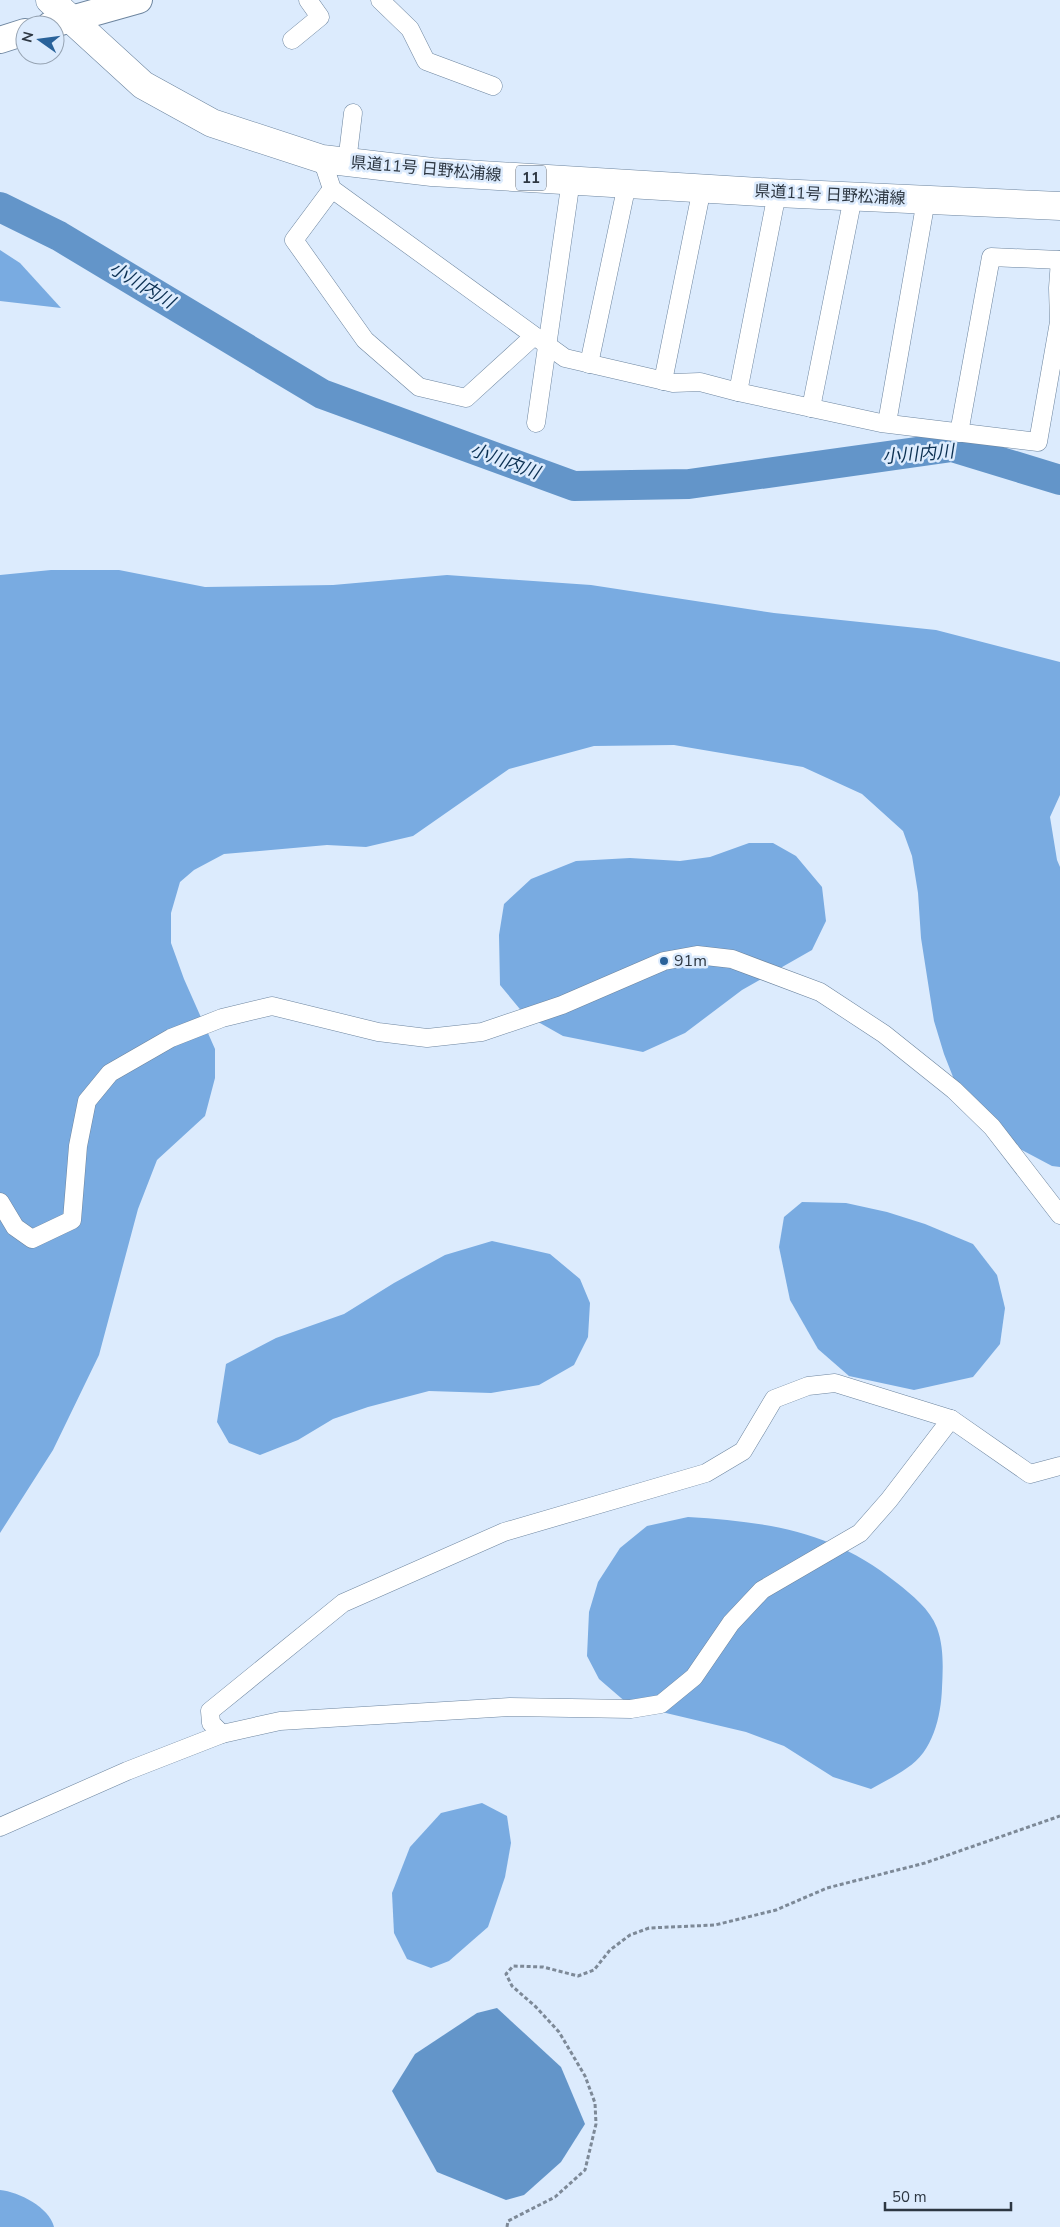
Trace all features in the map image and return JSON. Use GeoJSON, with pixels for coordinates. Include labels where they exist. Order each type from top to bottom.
{"type":"FeatureCollection","features":[{"type":"Feature","properties":{"kind":"main road","name":"県道11号 日野松浦線"},"geometry":{"type":"LineString","coordinates":[[50,0],[58,15]]}},
{"type":"Feature","properties":{"kind":"main road","name":"県道11号 日野松浦線"},"geometry":{"type":"LineString","coordinates":[[65,24],[143,85],[212,122],[334,160],[432,172],[777,193],[926,200],[1058,200]]}},
{"type":"Feature","properties":{"kind":"street"},"geometry":{"type":"LineString","coordinates":[[65,21],[139,0]]}},
{"type":"Feature","properties":{"kind":"street"},"geometry":{"type":"LineString","coordinates":[[292,40],[320,18],[308,0]]}},
{"type":"Feature","properties":{"kind":"street"},"geometry":{"type":"LineString","coordinates":[[380,0],[410,29],[426,61],[493,86]]}},
{"type":"Feature","properties":{"kind":"street"},"geometry":{"type":"LineString","coordinates":[[0,40],[15,35]]}},
{"type":"Feature","properties":{"kind":"street"},"geometry":{"type":"LineString","coordinates":[[353,113],[334,160],[332,189],[294,240],[365,340],[419,387],[466,398],[540,340]]}},
{"type":"Feature","properties":{"kind":"street"},"geometry":{"type":"LineString","coordinates":[[536,423],[543,386],[540,340],[571,180]]}},
{"type":"Feature","properties":{"kind":"street"},"geometry":{"type":"LineString","coordinates":[[589,364],[627,184]]}},
{"type":"Feature","properties":{"kind":"street"},"geometry":{"type":"LineString","coordinates":[[663,381],[702,188]]}},
{"type":"Feature","properties":{"kind":"street"},"geometry":{"type":"LineString","coordinates":[[332,189],[565,358],[674,383],[700,382],[738,392],[887,423],[958,433],[1038,442],[1059,322],[1060,267],[991,257],[958,433]]}},
{"type":"Feature","properties":{"kind":"street"},"geometry":{"type":"LineString","coordinates":[[738,392],[777,193]]}},
{"type":"Feature","properties":{"kind":"street"},"geometry":{"type":"LineString","coordinates":[[811,408],[853,196]]}},
{"type":"Feature","properties":{"kind":"street"},"geometry":{"type":"LineString","coordinates":[[887,423],[926,200]]}},
{"type":"Feature","properties":{"kind":"street"},"geometry":{"type":"LineString","coordinates":[[0,1202],[15,1227],[32,1239],[72,1220],[78,1146],[88,1101],[110,1073],[171,1038],[222,1018],[272,1006],[378,1032],[427,1038],[482,1032],[562,1005],[664,961],[696,955],[732,959],[820,992],[884,1034],[954,1090],[992,1127],[1060,1215]]}},
{"type":"Feature","properties":{"kind":"street"},"geometry":{"type":"LineString","coordinates":[[222,1734],[211,1723],[210,1711],[343,1603],[504,1532],[706,1473],[743,1451],[774,1399],[789,1392],[808,1386],[835,1383],[951,1419],[1030,1474],[1060,1466]]}},
{"type":"Feature","properties":{"kind":"street"},"geometry":{"type":"LineString","coordinates":[[0,1827],[127,1771],[222,1734],[280,1722],[510,1707],[631,1709],[661,1704],[694,1677],[731,1623],[762,1590],[860,1533],[889,1500],[951,1419]]}},
{"type":"Feature","properties":{"kind":"path"},"geometry":{"type":"LineString","coordinates":[[507,2227],[508,2221],[555,2197],[585,2170],[596,2124],[595,2103],[585,2076],[559,2032],[536,2007],[512,1986],[506,1974],[513,1966],[543,1967],[578,1976],[594,1970],[610,1950],[630,1935],[643,1930],[715,1926],[776,1910],[827,1888],[925,1863],[1060,1816]]}},
{"type":"Feature","properties":{"kind":"shaded area"},"geometry":{"type":"Polygon","coordinates":[[[0,250],[20,263],[61,308],[0,301],[0,250]]]}},
{"type":"Feature","properties":{"kind":"shaded area"},"geometry":{"type":"Polygon","coordinates":[[[51,570],[119,570],[205,587],[333,585],[447,575],[591,585],[774,613],[936,630],[1060,662],[1060,795],[1050,817],[1057,860],[1060,867],[1060,1167],[1052,1166],[1020,1149],[957,1087],[934,1021],[921,938],[918,893],[912,856],[903,831],[862,794],[803,767],[674,745],[594,746],[509,769],[413,836],[366,847],[327,845],[224,854],[194,870],[180,882],[171,913],[171,943],[184,979],[215,1049],[215,1078],[205,1116],[157,1160],[138,1209],[99,1355],[53,1450],[0,1533],[0,575],[51,570]]]}},
{"type":"Feature","properties":{"kind":"shaded area"},"geometry":{"type":"Polygon","coordinates":[[[749,843],[773,843],[796,856],[822,887],[826,921],[812,950],[742,990],[685,1033],[643,1052],[563,1036],[524,1014],[500,985],[499,935],[504,904],[531,879],[576,861],[630,858],[680,861],[710,857],[749,843]]]}},
{"type":"Feature","properties":{"kind":"shaded area"},"geometry":{"type":"Polygon","coordinates":[[[802,1202],[846,1203],[887,1212],[925,1224],[973,1244],[997,1275],[1005,1308],[1000,1344],[973,1377],[914,1390],[849,1376],[818,1349],[790,1300],[779,1247],[784,1217],[802,1202]]]}},
{"type":"Feature","properties":{"kind":"shaded area"},"geometry":{"type":"Polygon","coordinates":[[[492,1241],[550,1254],[580,1279],[590,1303],[588,1337],[574,1365],[539,1385],[491,1393],[429,1391],[368,1407],[333,1419],[298,1440],[260,1455],[229,1443],[217,1422],[226,1364],[276,1338],[344,1314],[394,1283],[445,1255],[492,1241]]]}},
{"type":"Feature","properties":{"kind":"shaded area"},"geometry":{"type":"Polygon","coordinates":[[[688,1517],[772,1526],[824,1541],[849,1551],[873,1565],[909,1592],[920,1603],[930,1615],[937,1628],[942,1650],[943,1673],[940,1710],[934,1732],[923,1753],[916,1761],[898,1774],[871,1789],[833,1777],[784,1746],[746,1732],[628,1704],[599,1679],[587,1656],[589,1612],[598,1582],[620,1548],[647,1526],[688,1517]]]}},
{"type":"Feature","properties":{"kind":"shaded area"},"geometry":{"type":"Polygon","coordinates":[[[482,1803],[507,1816],[511,1843],[505,1877],[488,1927],[449,1961],[431,1968],[407,1959],[394,1933],[392,1893],[410,1847],[441,1813],[482,1803]]]}},
{"type":"Feature","properties":{"kind":"shaded area"},"geometry":{"type":"Polygon","coordinates":[[[497,2008],[561,2067],[585,2124],[561,2162],[524,2195],[506,2200],[437,2172],[392,2091],[415,2054],[477,2013],[497,2008]]]}},
{"type":"Feature","properties":{"kind":"shaded area"},"geometry":{"type":"Polygon","coordinates":[[[0,2190],[24,2197],[40,2207],[51,2220],[54,2227],[0,2227],[0,2190]]]}},
{"type":"Feature","properties":{"kind":"waterway","name":"小川内川"},"geometry":{"type":"LineString","coordinates":[[0,207],[59,236],[322,394],[574,486],[689,484],[952,447],[1060,480]]}},
{"type":"Feature","properties":{"kind":"place","name":"91m"},"geometry":{"type":"Point","coordinates":[664,961]}}]}
